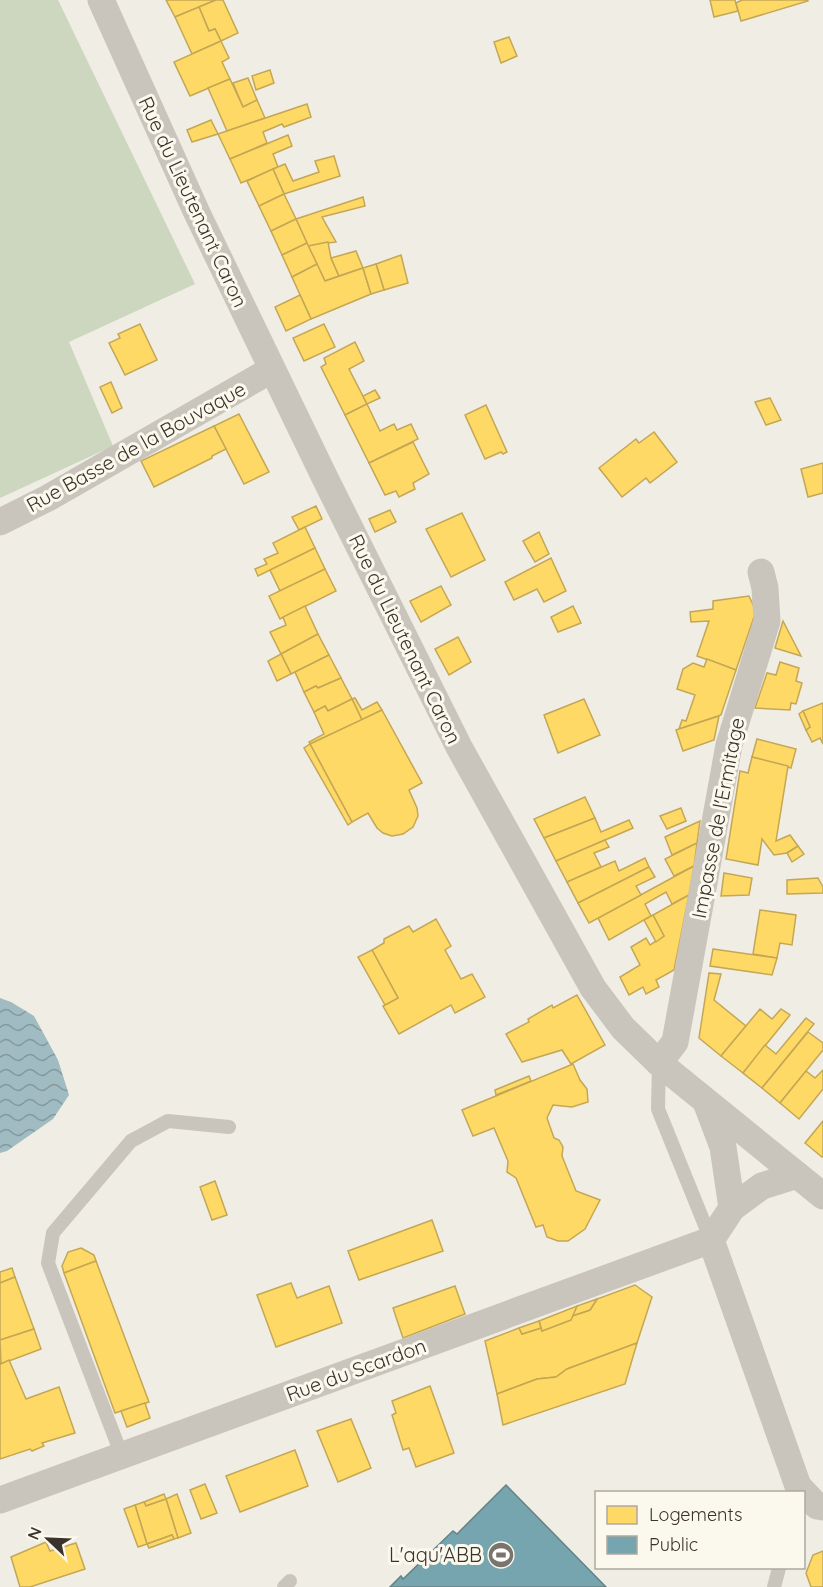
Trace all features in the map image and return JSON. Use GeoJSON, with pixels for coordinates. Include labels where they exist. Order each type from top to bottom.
{"type":"FeatureCollection","features":[{"type":"Feature","properties":{"kind":"street","name":"Rue du Lieutenant Caron"},"geometry":{"type":"LineString","coordinates":[[101,0],[271,370],[459,747],[587,977],[605,1006],[623,1028],[659,1063],[823,1196]]}},
{"type":"Feature","properties":{"kind":"street","name":"Rue Basse de la Bouvaque"},"geometry":{"type":"LineString","coordinates":[[0,522],[48,498],[271,370]]}},
{"type":"Feature","properties":{"kind":"street","name":"Impasse de l'Ermitage"},"geometry":{"type":"LineString","coordinates":[[659,1063],[675,1042],[729,745],[767,621],[765,588],[761,572]]}},
{"type":"Feature","properties":{"kind":"street"},"geometry":{"type":"LineString","coordinates":[[705,1100],[723,1147],[732,1208]]}},
{"type":"Feature","properties":{"kind":"street"},"geometry":{"type":"LineString","coordinates":[[797,1175],[762,1186],[732,1208],[711,1240],[797,1489]]}},
{"type":"Feature","properties":{"kind":"street","name":"Rue du Scardon"},"geometry":{"type":"LineString","coordinates":[[0,1500],[711,1240]]}},
{"type":"Feature","properties":{"kind":"street"},"geometry":{"type":"LineString","coordinates":[[805,1496],[817,1506],[823,1507]]}},
{"type":"Feature","properties":{"kind":"lane"},"geometry":{"type":"LineString","coordinates":[[659,1063],[658,1108],[711,1240]]}},
{"type":"Feature","properties":{"kind":"lane"},"geometry":{"type":"LineString","coordinates":[[122,1456],[48,1263],[53,1233],[131,1141],[168,1121],[229,1127]]}},
{"type":"Feature","properties":{"kind":"lane"},"geometry":{"type":"LineString","coordinates":[[774,1587],[779,1569]]}},
{"type":"Feature","properties":{"kind":"green space"},"geometry":{"type":"Polygon","coordinates":[[[0,0],[58,0],[195,284],[69,342],[113,446],[0,498],[0,0]]]}},
{"type":"Feature","properties":{"kind":"water"},"geometry":{"type":"Polygon","coordinates":[[[0,998],[34,1016],[58,1060],[69,1095],[53,1119],[7,1151],[0,1153],[0,998]]]}},
{"type":"Feature","properties":{"kind":"building: Logements"},"geometry":{"type":"Polygon","coordinates":[[[166,0],[216,0],[175,17],[166,0]]]}},
{"type":"Feature","properties":{"kind":"building: Logements"},"geometry":{"type":"Polygon","coordinates":[[[216,0],[223,0],[238,33],[221,41],[215,29],[209,31],[199,7],[216,0]]]}},
{"type":"Feature","properties":{"kind":"building: Logements"},"geometry":{"type":"Polygon","coordinates":[[[710,0],[735,0],[738,11],[714,17],[710,0]]]}},
{"type":"Feature","properties":{"kind":"building: Logements"},"geometry":{"type":"Polygon","coordinates":[[[742,0],[808,1],[741,21],[736,3],[742,0]]]}},
{"type":"Feature","properties":{"kind":"building: Logements"},"geometry":{"type":"Polygon","coordinates":[[[199,7],[209,31],[215,29],[221,41],[192,54],[175,17],[199,7]]]}},
{"type":"Feature","properties":{"kind":"building: Logements"},"geometry":{"type":"Polygon","coordinates":[[[509,37],[517,56],[501,63],[494,42],[509,37]]]}},
{"type":"Feature","properties":{"kind":"building: Logements"},"geometry":{"type":"Polygon","coordinates":[[[221,41],[229,58],[222,62],[230,79],[190,96],[174,62],[221,41]]]}},
{"type":"Feature","properties":{"kind":"building: Logements"},"geometry":{"type":"Polygon","coordinates":[[[270,70],[274,83],[256,90],[252,76],[270,70]]]}},
{"type":"Feature","properties":{"kind":"building: Logements"},"geometry":{"type":"Polygon","coordinates":[[[248,78],[257,100],[243,107],[233,83],[248,78]]]}},
{"type":"Feature","properties":{"kind":"building: Logements"},"geometry":{"type":"Polygon","coordinates":[[[230,79],[243,107],[257,100],[265,118],[227,131],[208,88],[230,79]]]}},
{"type":"Feature","properties":{"kind":"building: Logements"},"geometry":{"type":"Polygon","coordinates":[[[307,104],[311,117],[284,127],[282,124],[263,132],[267,143],[230,159],[218,134],[307,104]]]}},
{"type":"Feature","properties":{"kind":"building: Logements"},"geometry":{"type":"Polygon","coordinates":[[[211,120],[218,134],[192,142],[187,130],[211,120]]]}},
{"type":"Feature","properties":{"kind":"building: Logements"},"geometry":{"type":"Polygon","coordinates":[[[288,135],[292,146],[273,154],[278,167],[241,183],[230,159],[288,135]]]}},
{"type":"Feature","properties":{"kind":"building: Logements"},"geometry":{"type":"Polygon","coordinates":[[[334,156],[340,176],[284,194],[273,169],[285,164],[293,181],[319,172],[315,161],[334,156]]]}},
{"type":"Feature","properties":{"kind":"building: Logements"},"geometry":{"type":"Polygon","coordinates":[[[273,169],[284,194],[259,206],[247,181],[273,169]]]}},
{"type":"Feature","properties":{"kind":"building: Logements"},"geometry":{"type":"Polygon","coordinates":[[[284,194],[296,219],[271,231],[259,206],[284,194]]]}},
{"type":"Feature","properties":{"kind":"building: Logements"},"geometry":{"type":"Polygon","coordinates":[[[363,197],[365,206],[322,217],[336,242],[308,246],[296,219],[363,197]]]}},
{"type":"Feature","properties":{"kind":"building: Logements"},"geometry":{"type":"Polygon","coordinates":[[[296,219],[307,243],[282,255],[271,231],[296,219]]]}},
{"type":"Feature","properties":{"kind":"building: Logements"},"geometry":{"type":"Polygon","coordinates":[[[328,242],[331,258],[339,276],[325,281],[308,246],[328,242]]]}},
{"type":"Feature","properties":{"kind":"building: Logements"},"geometry":{"type":"Polygon","coordinates":[[[307,243],[317,264],[292,277],[282,255],[307,243]]]}},
{"type":"Feature","properties":{"kind":"building: Logements"},"geometry":{"type":"Polygon","coordinates":[[[356,251],[363,268],[339,276],[331,258],[356,251]]]}},
{"type":"Feature","properties":{"kind":"building: Logements"},"geometry":{"type":"Polygon","coordinates":[[[401,255],[408,283],[384,290],[376,264],[401,255]]]}},
{"type":"Feature","properties":{"kind":"building: Logements"},"geometry":{"type":"Polygon","coordinates":[[[317,264],[325,281],[363,268],[371,294],[311,319],[292,277],[317,264]]]}},
{"type":"Feature","properties":{"kind":"building: Logements"},"geometry":{"type":"Polygon","coordinates":[[[376,264],[384,290],[371,294],[363,268],[376,264]]]}},
{"type":"Feature","properties":{"kind":"building: Logements"},"geometry":{"type":"Polygon","coordinates":[[[300,295],[311,319],[286,331],[275,307],[300,295]]]}},
{"type":"Feature","properties":{"kind":"building: Logements"},"geometry":{"type":"Polygon","coordinates":[[[140,324],[157,360],[125,375],[109,343],[120,338],[118,334],[140,324]]]}},
{"type":"Feature","properties":{"kind":"building: Logements"},"geometry":{"type":"Polygon","coordinates":[[[324,324],[335,347],[304,361],[293,338],[324,324]]]}},
{"type":"Feature","properties":{"kind":"building: Logements"},"geometry":{"type":"Polygon","coordinates":[[[355,342],[364,361],[349,369],[367,404],[345,415],[321,367],[326,364],[324,358],[355,342]]]}},
{"type":"Feature","properties":{"kind":"building: Logements"},"geometry":{"type":"Polygon","coordinates":[[[111,382],[122,408],[112,413],[100,387],[111,382]]]}},
{"type":"Feature","properties":{"kind":"building: Logements"},"geometry":{"type":"Polygon","coordinates":[[[375,390],[380,398],[367,404],[363,396],[375,390]]]}},
{"type":"Feature","properties":{"kind":"building: Logements"},"geometry":{"type":"Polygon","coordinates":[[[770,398],[781,420],[766,425],[755,402],[770,398]]]}},
{"type":"Feature","properties":{"kind":"building: Logements"},"geometry":{"type":"Polygon","coordinates":[[[367,404],[380,431],[394,424],[397,430],[411,424],[418,439],[369,463],[345,415],[367,404]]]}},
{"type":"Feature","properties":{"kind":"building: Logements"},"geometry":{"type":"Polygon","coordinates":[[[486,405],[507,452],[503,454],[501,452],[485,459],[465,415],[486,405]]]}},
{"type":"Feature","properties":{"kind":"building: Logements"},"geometry":{"type":"Polygon","coordinates":[[[239,414],[269,472],[244,484],[214,426],[239,414]]]}},
{"type":"Feature","properties":{"kind":"building: Logements"},"geometry":{"type":"Polygon","coordinates":[[[214,426],[226,449],[154,487],[141,461],[214,426]]]}},
{"type":"Feature","properties":{"kind":"building: Logements"},"geometry":{"type":"Polygon","coordinates":[[[654,432],[677,462],[650,483],[646,478],[622,497],[599,468],[636,439],[639,443],[654,432]]]}},
{"type":"Feature","properties":{"kind":"building: Logements"},"geometry":{"type":"Polygon","coordinates":[[[413,442],[429,474],[413,483],[415,489],[399,497],[396,491],[385,495],[369,463],[413,442]]]}},
{"type":"Feature","properties":{"kind":"building: Logements"},"geometry":{"type":"Polygon","coordinates":[[[823,463],[823,493],[808,497],[801,469],[823,463]]]}},
{"type":"Feature","properties":{"kind":"building: Logements"},"geometry":{"type":"Polygon","coordinates":[[[316,506],[322,519],[299,530],[292,517],[316,506]]]}},
{"type":"Feature","properties":{"kind":"building: Logements"},"geometry":{"type":"Polygon","coordinates":[[[390,510],[396,522],[375,532],[369,519],[390,510]]]}},
{"type":"Feature","properties":{"kind":"building: Logements"},"geometry":{"type":"Polygon","coordinates":[[[462,513],[485,560],[451,577],[426,529],[462,513]]]}},
{"type":"Feature","properties":{"kind":"building: Logements"},"geometry":{"type":"Polygon","coordinates":[[[305,527],[315,548],[258,576],[255,569],[267,564],[264,559],[278,553],[273,543],[305,527]]]}},
{"type":"Feature","properties":{"kind":"building: Logements"},"geometry":{"type":"Polygon","coordinates":[[[539,532],[549,554],[535,562],[523,541],[539,532]]]}},
{"type":"Feature","properties":{"kind":"building: Logements"},"geometry":{"type":"Polygon","coordinates":[[[315,548],[325,569],[280,591],[270,570],[315,548]]]}},
{"type":"Feature","properties":{"kind":"building: Logements"},"geometry":{"type":"Polygon","coordinates":[[[551,558],[566,591],[544,602],[537,589],[514,600],[505,582],[551,558]]]}},
{"type":"Feature","properties":{"kind":"building: Logements"},"geometry":{"type":"Polygon","coordinates":[[[325,569],[336,591],[280,619],[269,596],[325,569]]]}},
{"type":"Feature","properties":{"kind":"building: Logements"},"geometry":{"type":"Polygon","coordinates":[[[441,586],[451,605],[421,622],[410,601],[441,586]]]}},
{"type":"Feature","properties":{"kind":"building: Logements"},"geometry":{"type":"Polygon","coordinates":[[[749,596],[756,611],[736,670],[697,656],[709,621],[691,622],[690,612],[713,609],[713,601],[749,596]]]}},
{"type":"Feature","properties":{"kind":"building: Logements"},"geometry":{"type":"Polygon","coordinates":[[[305,606],[318,634],[281,654],[270,632],[286,625],[283,617],[305,606]]]}},
{"type":"Feature","properties":{"kind":"building: Logements"},"geometry":{"type":"Polygon","coordinates":[[[573,606],[581,623],[558,632],[551,617],[573,606]]]}},
{"type":"Feature","properties":{"kind":"building: Logements"},"geometry":{"type":"Polygon","coordinates":[[[783,621],[801,656],[775,648],[783,621]]]}},
{"type":"Feature","properties":{"kind":"building: Logements"},"geometry":{"type":"Polygon","coordinates":[[[318,634],[329,655],[291,674],[281,654],[318,634]]]}},
{"type":"Feature","properties":{"kind":"building: Logements"},"geometry":{"type":"Polygon","coordinates":[[[458,637],[471,662],[449,675],[435,649],[458,637]]]}},
{"type":"Feature","properties":{"kind":"building: Logements"},"geometry":{"type":"Polygon","coordinates":[[[281,654],[291,674],[277,681],[268,661],[281,654]]]}},
{"type":"Feature","properties":{"kind":"building: Logements"},"geometry":{"type":"Polygon","coordinates":[[[329,655],[341,678],[304,692],[295,672],[329,655]]]}},
{"type":"Feature","properties":{"kind":"building: Logements"},"geometry":{"type":"Polygon","coordinates":[[[707,659],[736,670],[721,715],[679,729],[682,720],[686,721],[695,695],[677,689],[683,669],[693,663],[704,667],[707,659]]]}},
{"type":"Feature","properties":{"kind":"building: Logements"},"geometry":{"type":"Polygon","coordinates":[[[780,662],[799,668],[796,681],[802,683],[796,704],[791,703],[790,710],[755,708],[767,673],[776,675],[780,662]]]}},
{"type":"Feature","properties":{"kind":"building: Logements"},"geometry":{"type":"Polygon","coordinates":[[[341,678],[352,699],[328,711],[325,706],[314,712],[304,692],[341,678]]]}},
{"type":"Feature","properties":{"kind":"building: Logements"},"geometry":{"type":"Polygon","coordinates":[[[355,698],[362,710],[377,702],[382,710],[362,720],[352,699],[355,698]]]}},
{"type":"Feature","properties":{"kind":"building: Logements"},"geometry":{"type":"Polygon","coordinates":[[[352,699],[362,720],[310,744],[309,742],[324,734],[314,712],[325,706],[328,711],[352,699]]]}},
{"type":"Feature","properties":{"kind":"building: Logements"},"geometry":{"type":"Polygon","coordinates":[[[584,699],[600,735],[558,753],[544,715],[584,699]]]}},
{"type":"Feature","properties":{"kind":"building: Logements"},"geometry":{"type":"Polygon","coordinates":[[[823,703],[823,744],[820,738],[812,742],[806,730],[810,727],[803,711],[823,703]]]}},
{"type":"Feature","properties":{"kind":"building: Logements"},"geometry":{"type":"Polygon","coordinates":[[[382,710],[422,783],[409,790],[418,816],[413,827],[403,834],[392,836],[377,828],[368,813],[352,822],[310,744],[382,710]]]}},
{"type":"Feature","properties":{"kind":"building: Logements"},"geometry":{"type":"Polygon","coordinates":[[[803,711],[810,727],[806,730],[799,714],[803,711]]]}},
{"type":"Feature","properties":{"kind":"building: Logements"},"geometry":{"type":"Polygon","coordinates":[[[719,716],[714,740],[683,751],[676,730],[719,716]]]}},
{"type":"Feature","properties":{"kind":"building: Logements"},"geometry":{"type":"Polygon","coordinates":[[[757,739],[796,749],[791,768],[752,757],[757,739]]]}},
{"type":"Feature","properties":{"kind":"building: Logements"},"geometry":{"type":"Polygon","coordinates":[[[310,744],[352,822],[348,825],[304,748],[310,744]]]}},
{"type":"Feature","properties":{"kind":"building: Logements"},"geometry":{"type":"Polygon","coordinates":[[[752,757],[788,766],[776,841],[790,835],[798,846],[787,853],[774,855],[762,839],[758,865],[726,859],[740,771],[748,773],[752,757]]]}},
{"type":"Feature","properties":{"kind":"building: Logements"},"geometry":{"type":"Polygon","coordinates":[[[585,797],[595,818],[544,838],[534,819],[585,797]]]}},
{"type":"Feature","properties":{"kind":"building: Logements"},"geometry":{"type":"Polygon","coordinates":[[[681,808],[686,821],[667,829],[660,816],[681,808]]]}},
{"type":"Feature","properties":{"kind":"building: Logements"},"geometry":{"type":"Polygon","coordinates":[[[595,818],[601,832],[629,820],[633,828],[556,861],[544,838],[595,818]]]}},
{"type":"Feature","properties":{"kind":"building: Logements"},"geometry":{"type":"Polygon","coordinates":[[[700,821],[697,843],[672,855],[665,837],[700,821]]]}},
{"type":"Feature","properties":{"kind":"building: Logements"},"geometry":{"type":"Polygon","coordinates":[[[605,840],[609,847],[594,853],[601,867],[567,882],[556,861],[605,840]]]}},
{"type":"Feature","properties":{"kind":"building: Logements"},"geometry":{"type":"Polygon","coordinates":[[[697,843],[694,866],[674,876],[665,859],[697,843]]]}},
{"type":"Feature","properties":{"kind":"building: Logements"},"geometry":{"type":"Polygon","coordinates":[[[798,846],[804,854],[792,862],[787,853],[798,846]]]}},
{"type":"Feature","properties":{"kind":"building: Logements"},"geometry":{"type":"Polygon","coordinates":[[[645,858],[649,867],[578,903],[567,882],[615,861],[619,871],[645,858]]]}},
{"type":"Feature","properties":{"kind":"building: Logements"},"geometry":{"type":"Polygon","coordinates":[[[694,866],[689,895],[672,904],[666,892],[645,904],[651,916],[609,940],[598,918],[694,866]]]}},
{"type":"Feature","properties":{"kind":"building: Logements"},"geometry":{"type":"Polygon","coordinates":[[[649,867],[655,877],[636,886],[641,895],[589,923],[578,903],[649,867]]]}},
{"type":"Feature","properties":{"kind":"building: Logements"},"geometry":{"type":"Polygon","coordinates":[[[724,873],[752,878],[749,895],[721,896],[724,873]]]}},
{"type":"Feature","properties":{"kind":"building: Logements"},"geometry":{"type":"Polygon","coordinates":[[[818,878],[823,887],[823,893],[787,894],[787,880],[818,878]]]}},
{"type":"Feature","properties":{"kind":"building: Logements"},"geometry":{"type":"Polygon","coordinates":[[[689,895],[674,970],[656,980],[659,987],[646,994],[643,987],[629,995],[620,977],[640,965],[631,947],[646,938],[650,945],[664,936],[653,915],[689,895]]]}},
{"type":"Feature","properties":{"kind":"building: Logements"},"geometry":{"type":"Polygon","coordinates":[[[760,910],[796,915],[792,945],[780,943],[777,958],[753,954],[760,910]]]}},
{"type":"Feature","properties":{"kind":"building: Logements"},"geometry":{"type":"Polygon","coordinates":[[[653,915],[664,936],[656,942],[644,920],[653,915]]]}},
{"type":"Feature","properties":{"kind":"building: Logements"},"geometry":{"type":"Polygon","coordinates":[[[436,919],[451,946],[445,950],[461,979],[472,974],[485,997],[455,1013],[451,1005],[399,1034],[383,1006],[398,998],[372,950],[384,943],[384,939],[409,926],[413,932],[436,919]]]}},
{"type":"Feature","properties":{"kind":"building: Logements"},"geometry":{"type":"Polygon","coordinates":[[[713,949],[777,958],[772,975],[710,966],[713,949]]]}},
{"type":"Feature","properties":{"kind":"building: Logements"},"geometry":{"type":"Polygon","coordinates":[[[372,950],[398,998],[385,1005],[358,957],[372,950]]]}},
{"type":"Feature","properties":{"kind":"building: Logements"},"geometry":{"type":"Polygon","coordinates":[[[709,973],[721,974],[714,1000],[746,1026],[721,1056],[699,1038],[709,973]]]}},
{"type":"Feature","properties":{"kind":"building: Logements"},"geometry":{"type":"Polygon","coordinates":[[[577,995],[605,1045],[571,1064],[562,1050],[522,1062],[506,1034],[529,1022],[528,1019],[552,1005],[553,1008],[577,995]]]}},
{"type":"Feature","properties":{"kind":"building: Logements"},"geometry":{"type":"Polygon","coordinates":[[[760,1009],[772,1019],[781,1009],[790,1015],[743,1073],[721,1056],[760,1009]]]}},
{"type":"Feature","properties":{"kind":"building: Logements"},"geometry":{"type":"Polygon","coordinates":[[[806,1018],[814,1024],[762,1088],[743,1073],[765,1045],[776,1054],[806,1018]]]}},
{"type":"Feature","properties":{"kind":"building: Logements"},"geometry":{"type":"Polygon","coordinates":[[[808,1032],[823,1043],[823,1050],[780,1103],[762,1088],[808,1032]]]}},
{"type":"Feature","properties":{"kind":"building: Logements"},"geometry":{"type":"Polygon","coordinates":[[[573,1064],[587,1089],[588,1102],[572,1107],[553,1105],[547,1118],[554,1138],[559,1140],[563,1147],[562,1156],[576,1191],[600,1200],[585,1229],[568,1241],[558,1241],[547,1237],[543,1225],[536,1227],[516,1178],[507,1172],[508,1161],[494,1128],[473,1136],[462,1110],[573,1064]]]}},
{"type":"Feature","properties":{"kind":"building: Logements"},"geometry":{"type":"Polygon","coordinates":[[[823,1070],[823,1089],[799,1119],[780,1103],[806,1071],[815,1078],[823,1070]]]}},
{"type":"Feature","properties":{"kind":"building: Logements"},"geometry":{"type":"Polygon","coordinates":[[[529,1076],[531,1081],[496,1095],[495,1090],[529,1076]]]}},
{"type":"Feature","properties":{"kind":"building: Logements"},"geometry":{"type":"Polygon","coordinates":[[[823,1121],[823,1156],[822,1157],[805,1143],[823,1121]]]}},
{"type":"Feature","properties":{"kind":"building: Logements"},"geometry":{"type":"Polygon","coordinates":[[[215,1181],[227,1215],[212,1220],[200,1187],[215,1181]]]}},
{"type":"Feature","properties":{"kind":"building: Logements"},"geometry":{"type":"Polygon","coordinates":[[[432,1220],[443,1251],[359,1280],[348,1251],[432,1220]]]}},
{"type":"Feature","properties":{"kind":"building: Logements"},"geometry":{"type":"Polygon","coordinates":[[[81,1248],[94,1255],[96,1261],[64,1273],[62,1266],[68,1252],[81,1248]]]}},
{"type":"Feature","properties":{"kind":"building: Logements"},"geometry":{"type":"Polygon","coordinates":[[[96,1261],[149,1402],[115,1413],[64,1273],[96,1261]]]}},
{"type":"Feature","properties":{"kind":"building: Logements"},"geometry":{"type":"Polygon","coordinates":[[[12,1268],[15,1277],[0,1283],[0,1272],[12,1268]]]}},
{"type":"Feature","properties":{"kind":"building: Logements"},"geometry":{"type":"Polygon","coordinates":[[[15,1277],[34,1329],[0,1340],[0,1283],[15,1277]]]}},
{"type":"Feature","properties":{"kind":"building: Logements"},"geometry":{"type":"Polygon","coordinates":[[[291,1283],[297,1298],[329,1286],[342,1323],[276,1347],[257,1295],[291,1283]]]}},
{"type":"Feature","properties":{"kind":"building: Logements"},"geometry":{"type":"Polygon","coordinates":[[[635,1285],[652,1297],[637,1343],[567,1369],[556,1377],[537,1379],[497,1394],[485,1341],[519,1328],[522,1334],[541,1328],[542,1331],[590,1310],[597,1299],[635,1285]]]}},
{"type":"Feature","properties":{"kind":"building: Logements"},"geometry":{"type":"Polygon","coordinates":[[[455,1286],[465,1314],[403,1338],[393,1308],[455,1286]]]}},
{"type":"Feature","properties":{"kind":"building: Logements"},"geometry":{"type":"Polygon","coordinates":[[[597,1299],[590,1310],[572,1316],[577,1306],[597,1299]]]}},
{"type":"Feature","properties":{"kind":"building: Logements"},"geometry":{"type":"Polygon","coordinates":[[[577,1306],[571,1320],[542,1331],[539,1321],[577,1306]]]}},
{"type":"Feature","properties":{"kind":"building: Logements"},"geometry":{"type":"Polygon","coordinates":[[[539,1321],[541,1328],[522,1334],[519,1328],[539,1321]]]}},
{"type":"Feature","properties":{"kind":"building: Logements"},"geometry":{"type":"Polygon","coordinates":[[[34,1329],[41,1349],[1,1364],[0,1340],[34,1329]]]}},
{"type":"Feature","properties":{"kind":"building: Logements"},"geometry":{"type":"Polygon","coordinates":[[[637,1343],[625,1384],[503,1425],[497,1394],[537,1379],[556,1377],[567,1369],[637,1343]]]}},
{"type":"Feature","properties":{"kind":"building: Logements"},"geometry":{"type":"Polygon","coordinates":[[[9,1360],[26,1399],[59,1387],[75,1433],[42,1443],[44,1446],[32,1451],[30,1449],[0,1459],[0,1361],[1,1364],[9,1360]]]}},
{"type":"Feature","properties":{"kind":"building: Logements"},"geometry":{"type":"Polygon","coordinates":[[[430,1386],[454,1453],[416,1467],[409,1448],[403,1450],[392,1415],[396,1413],[392,1401],[430,1386]]]}},
{"type":"Feature","properties":{"kind":"building: Logements"},"geometry":{"type":"Polygon","coordinates":[[[145,1403],[150,1418],[127,1427],[121,1411],[145,1403]]]}},
{"type":"Feature","properties":{"kind":"building: Logements"},"geometry":{"type":"Polygon","coordinates":[[[351,1419],[371,1468],[338,1482],[317,1431],[351,1419]]]}},
{"type":"Feature","properties":{"kind":"building: Logements"},"geometry":{"type":"Polygon","coordinates":[[[295,1450],[308,1486],[240,1512],[226,1476],[295,1450]]]}},
{"type":"Feature","properties":{"kind":"building: Logements"},"geometry":{"type":"Polygon","coordinates":[[[205,1484],[217,1513],[201,1519],[190,1490],[205,1484]]]}},
{"type":"Feature","properties":{"kind":"building: Logements"},"geometry":{"type":"Polygon","coordinates":[[[164,1494],[166,1499],[146,1506],[144,1502],[164,1494]]]}},
{"type":"Feature","properties":{"kind":"building: Logements"},"geometry":{"type":"Polygon","coordinates":[[[177,1494],[191,1533],[178,1538],[166,1499],[177,1494]]]}},
{"type":"Feature","properties":{"kind":"building: Logements"},"geometry":{"type":"Polygon","coordinates":[[[166,1499],[178,1538],[174,1539],[172,1535],[147,1544],[135,1505],[144,1502],[146,1506],[166,1499]]]}},
{"type":"Feature","properties":{"kind":"building: Logements"},"geometry":{"type":"Polygon","coordinates":[[[135,1505],[147,1544],[138,1547],[124,1509],[135,1505]]]}},
{"type":"Feature","properties":{"kind":"building: Logements"},"geometry":{"type":"Polygon","coordinates":[[[172,1535],[174,1539],[149,1548],[147,1544],[172,1535]]]}},
{"type":"Feature","properties":{"kind":"building: Logements"},"geometry":{"type":"Polygon","coordinates":[[[46,1542],[50,1551],[76,1543],[85,1569],[30,1587],[20,1587],[11,1557],[46,1542]]]}},
{"type":"Feature","properties":{"kind":"building: Logements"},"geometry":{"type":"Polygon","coordinates":[[[823,1551],[823,1587],[811,1587],[806,1573],[813,1555],[823,1551]]]}},
{"type":"Feature","properties":{"kind":"building: Public","name":"L'aqu'ABB"},"geometry":{"type":"Polygon","coordinates":[[[506,1485],[606,1587],[390,1587],[401,1576],[403,1579],[453,1531],[457,1534],[506,1485]]]}},
{"type":"Feature","properties":{"kind":"place","name":"L'aqu'ABB"},"geometry":{"type":"Point","coordinates":[501,1555]}}]}
